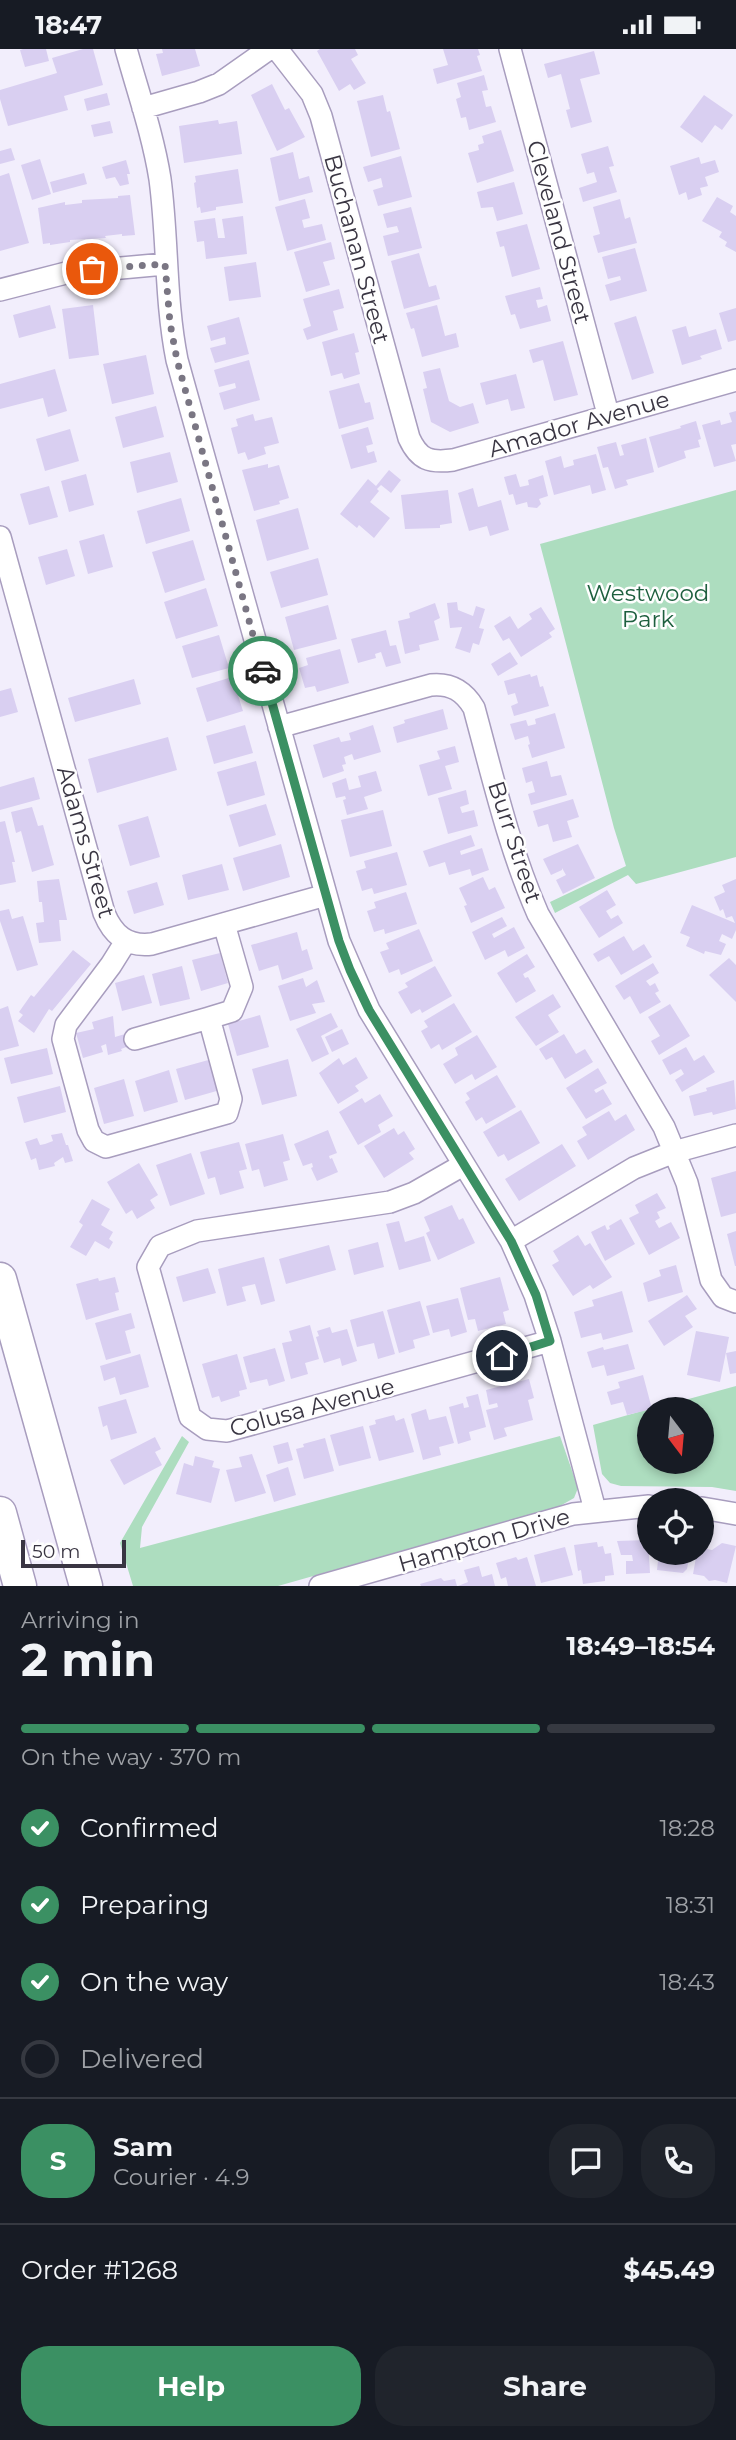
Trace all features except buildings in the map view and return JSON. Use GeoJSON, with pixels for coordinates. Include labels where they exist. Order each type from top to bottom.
{"type":"FeatureCollection","features":[{"type":"Feature","properties":{"kind":"highway"},"geometry":{"type":"LineString","coordinates":[[0,1279],[86,1586]]}},
{"type":"Feature","properties":{"kind":"highway"},"geometry":{"type":"LineString","coordinates":[[0,1513],[20,1586]]}},
{"type":"Feature","properties":{"kind":"street"},"geometry":{"type":"LineString","coordinates":[[126,49],[160,181],[170,323],[177,360],[339,941],[358,990],[511,1241],[536,1295],[595,1510]]}},
{"type":"Feature","properties":{"kind":"street"},"geometry":{"type":"LineString","coordinates":[[143,109],[219,84],[269,49]]}},
{"type":"Feature","properties":{"kind":"street","name":"Buchanan Street"},"geometry":{"type":"LineString","coordinates":[[277,49],[312,94],[321,116],[409,438],[422,457]]}},
{"type":"Feature","properties":{"kind":"street","name":"Cleveland Street"},"geometry":{"type":"LineString","coordinates":[[510,49],[608,414]]}},
{"type":"Feature","properties":{"kind":"street"},"geometry":{"type":"LineString","coordinates":[[0,290],[66,272],[165,264]]}},
{"type":"Feature","properties":{"kind":"street","name":"Amador Avenue"},"geometry":{"type":"LineString","coordinates":[[422,457],[436,462],[453,460],[608,414],[736,380]]}},
{"type":"Feature","properties":{"kind":"street","name":"Adams Street"},"geometry":{"type":"LineString","coordinates":[[0,537],[104,913],[113,930],[126,941],[152,944],[326,895]]}},
{"type":"Feature","properties":{"kind":"street","name":"Burr Street"},"geometry":{"type":"LineString","coordinates":[[279,727],[431,685],[450,685],[468,699],[474,708],[514,852],[538,913],[664,1127],[687,1183],[711,1280],[723,1297],[736,1302]]}},
{"type":"Feature","properties":{"kind":"street"},"geometry":{"type":"LineString","coordinates":[[135,1039],[232,1011],[242,987],[224,924]]}},
{"type":"Feature","properties":{"kind":"street"},"geometry":{"type":"LineString","coordinates":[[126,941],[64,1031],[88,1130],[94,1141],[106,1147],[113,1146],[227,1113],[231,1099],[209,1018]]}},
{"type":"Feature","properties":{"kind":"street"},"geometry":{"type":"LineString","coordinates":[[511,1241],[634,1168],[674,1152],[736,1135]]}},
{"type":"Feature","properties":{"kind":"street","name":"Colusa Avenue"},"geometry":{"type":"LineString","coordinates":[[463,1165],[414,1193],[390,1202],[197,1231],[160,1246],[148,1266],[190,1417],[207,1429],[228,1431],[550,1341]]}},
{"type":"Feature","properties":{"kind":"street","name":"Hampton Drive"},"geometry":{"type":"LineString","coordinates":[[320,1586],[355,1581],[573,1514],[637,1507]]}},
{"type":"Feature","properties":{"kind":"street"},"geometry":{"type":"LineString","coordinates":[[714,1510],[736,1514]]}},
{"type":"Feature","properties":{"kind":"green space","name":"Westwood Park"},"geometry":{"type":"Polygon","coordinates":[[[736,490],[736,857],[636,884],[628,875],[555,913],[550,902],[626,866],[540,544],[736,490]]]}},
{"type":"Feature","properties":{"kind":"green space"},"geometry":{"type":"Polygon","coordinates":[[[736,1386],[736,1491],[712,1487],[621,1486],[610,1483],[602,1474],[593,1425],[637,1412],[637,1474],[714,1474],[714,1397],[696,1397],[736,1386]]]}},
{"type":"Feature","properties":{"kind":"green space"},"geometry":{"type":"Polygon","coordinates":[[[182,1436],[189,1442],[142,1527],[140,1548],[560,1436],[578,1488],[574,1498],[560,1506],[278,1586],[133,1586],[120,1543],[182,1436]]]}},
{"type":"Feature","properties":{"kind":"way so far"},"geometry":{"type":"LineString","coordinates":[[92,269],[165,264],[170,323],[177,360],[263,671]]}},
{"type":"Feature","properties":{"kind":"route"},"geometry":{"type":"LineString","coordinates":[[263,671],[339,941],[358,990],[511,1241],[536,1295],[550,1341],[502,1356]]}}]}
